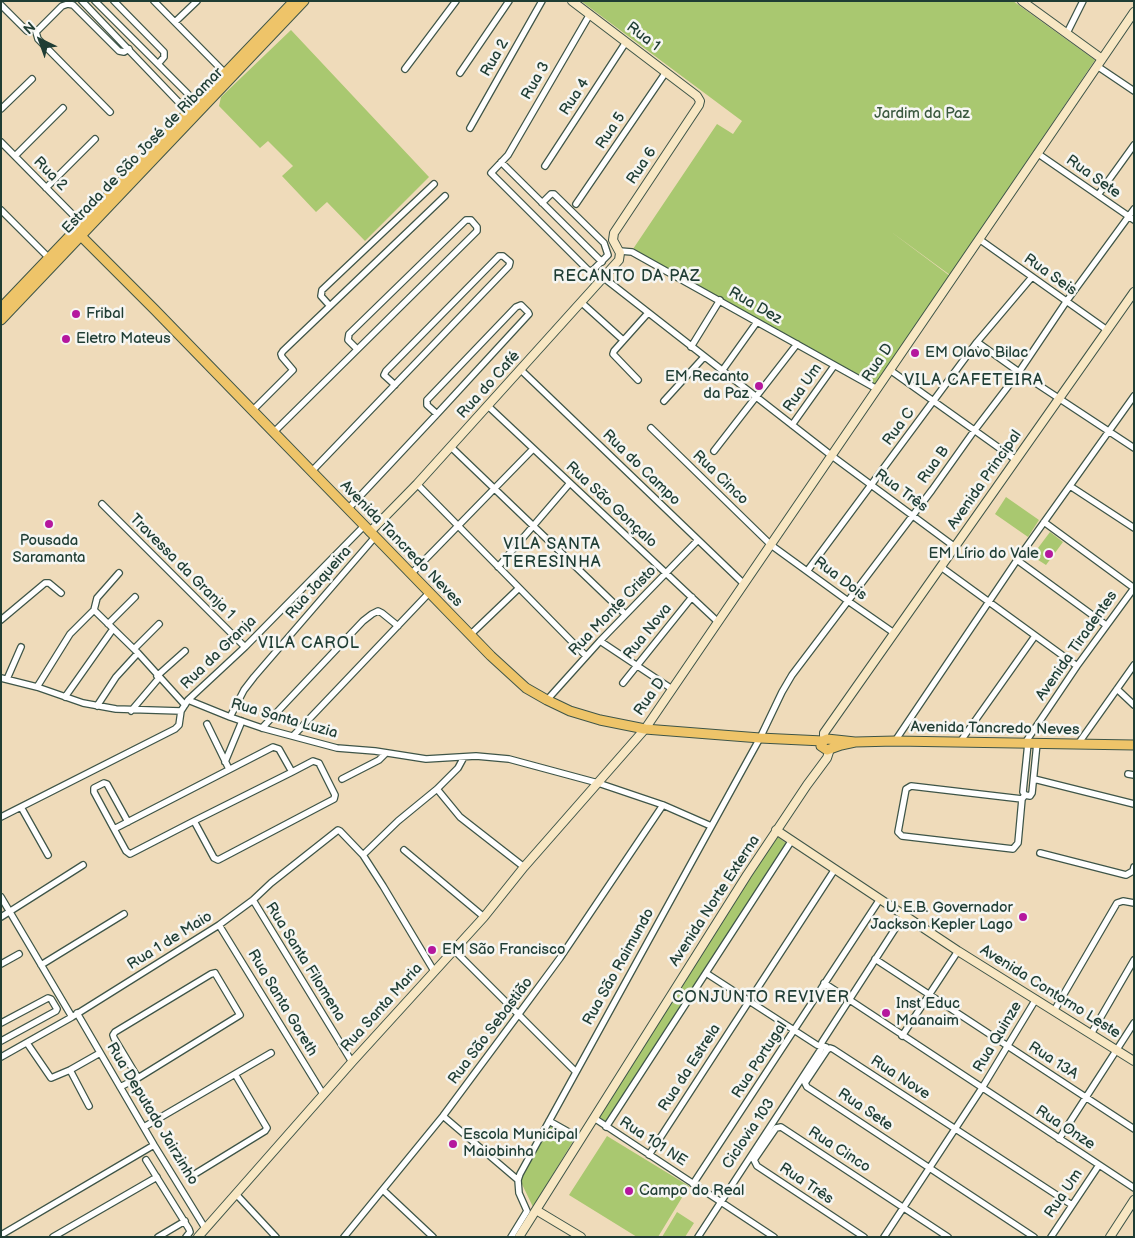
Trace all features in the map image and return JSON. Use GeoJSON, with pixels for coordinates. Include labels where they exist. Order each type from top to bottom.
{"type":"FeatureCollection","features":[{"type":"Feature","properties":{"kind":"main road","name":"Estrada de São José de Ribamar"},"geometry":{"type":"LineString","coordinates":[[1,308],[48,258],[77,234],[82,224],[294,1]]}},
{"type":"Feature","properties":{"kind":"main road","name":"Estrada de São José de Ribamar"},"geometry":{"type":"LineString","coordinates":[[1,320],[77,234],[304,1]]}},
{"type":"Feature","properties":{"kind":"main road","name":"Avenida Tancredo Neves"},"geometry":{"type":"LineString","coordinates":[[77,234],[253,410],[470,635],[526,688],[570,710],[600,720],[645,729],[841,745],[855,742]]}},
{"type":"Feature","properties":{"kind":"main road","name":"Avenida Tancredo Neves"},"geometry":{"type":"LineString","coordinates":[[826,744],[895,741],[1134,745]]}},
{"type":"Feature","properties":{"kind":"street"},"geometry":{"type":"LineString","coordinates":[[82,1],[188,112]]}},
{"type":"Feature","properties":{"kind":"street"},"geometry":{"type":"LineString","coordinates":[[95,1],[197,103]]}},
{"type":"Feature","properties":{"kind":"street"},"geometry":{"type":"LineString","coordinates":[[114,1],[164,52],[164,57],[158,64]]}},
{"type":"Feature","properties":{"kind":"street"},"geometry":{"type":"LineString","coordinates":[[154,1],[226,73]]}},
{"type":"Feature","properties":{"kind":"street"},"geometry":{"type":"LineString","coordinates":[[175,22],[197,1]]}},
{"type":"Feature","properties":{"kind":"street"},"geometry":{"type":"LineString","coordinates":[[405,69],[456,1]]}},
{"type":"Feature","properties":{"kind":"street"},"geometry":{"type":"LineString","coordinates":[[460,73],[509,1]]}},
{"type":"Feature","properties":{"kind":"street","name":"Rua 2"},"geometry":{"type":"LineString","coordinates":[[470,128],[542,1]]}},
{"type":"Feature","properties":{"kind":"street","name":"Rua 1"},"geometry":{"type":"LineString","coordinates":[[572,1],[697,96]]}},
{"type":"Feature","properties":{"kind":"street"},"geometry":{"type":"LineString","coordinates":[[1022,1],[1067,34],[1134,91]]}},
{"type":"Feature","properties":{"kind":"street"},"geometry":{"type":"LineString","coordinates":[[1067,34],[1083,1]]}},
{"type":"Feature","properties":{"kind":"street"},"geometry":{"type":"LineString","coordinates":[[110,112],[38,40],[36,32],[62,6],[68,4],[73,5],[118,51],[124,52],[129,49]]}},
{"type":"Feature","properties":{"kind":"street"},"geometry":{"type":"LineString","coordinates":[[1,5],[27,31]]}},
{"type":"Feature","properties":{"kind":"street","name":"Rua D"},"geometry":{"type":"LineString","coordinates":[[645,729],[1134,12]]}},
{"type":"Feature","properties":{"kind":"street","name":"Rua 3"},"geometry":{"type":"LineString","coordinates":[[590,14],[503,161],[491,174],[590,271],[602,262]]}},
{"type":"Feature","properties":{"kind":"street","name":"Rua 4"},"geometry":{"type":"LineString","coordinates":[[545,166],[626,42]]}},
{"type":"Feature","properties":{"kind":"street","name":"Rua 5"},"geometry":{"type":"LineString","coordinates":[[576,204],[666,72]]}},
{"type":"Feature","properties":{"kind":"street"},"geometry":{"type":"LineString","coordinates":[[1,109],[32,79]]}},
{"type":"Feature","properties":{"kind":"street","name":"Rua 6"},"geometry":{"type":"LineString","coordinates":[[620,251],[613,240],[614,233],[697,110],[700,101],[697,96]]}},
{"type":"Feature","properties":{"kind":"street"},"geometry":{"type":"LineString","coordinates":[[14,156],[63,108]]}},
{"type":"Feature","properties":{"kind":"street"},"geometry":{"type":"LineString","coordinates":[[46,188],[95,138]]}},
{"type":"Feature","properties":{"kind":"street","name":"Rua 2"},"geometry":{"type":"LineString","coordinates":[[1,142],[82,224]]}},
{"type":"Feature","properties":{"kind":"street"},"geometry":{"type":"LineString","coordinates":[[1098,195],[1134,145]]}},
{"type":"Feature","properties":{"kind":"street","name":"Rua Sete"},"geometry":{"type":"LineString","coordinates":[[1037,153],[1131,218]]}},
{"type":"Feature","properties":{"kind":"street"},"geometry":{"type":"LineString","coordinates":[[503,161],[542,203],[602,262],[608,254],[606,245],[598,237],[554,194],[551,194],[542,203]]}},
{"type":"Feature","properties":{"kind":"street"},"geometry":{"type":"LineString","coordinates":[[330,306],[321,296],[322,290],[434,184]]}},
{"type":"Feature","properties":{"kind":"street"},"geometry":{"type":"LineString","coordinates":[[253,410],[293,370],[282,357],[283,351],[445,196]]}},
{"type":"Feature","properties":{"kind":"street","name":"Rua B"},"geometry":{"type":"LineString","coordinates":[[760,738],[792,675],[913,516],[974,430],[1019,372],[1066,302],[1131,218],[1134,209]]}},
{"type":"Feature","properties":{"kind":"street"},"geometry":{"type":"LineString","coordinates":[[1,210],[48,258]]}},
{"type":"Feature","properties":{"kind":"street"},"geometry":{"type":"LineString","coordinates":[[274,432],[477,231],[477,227],[471,220],[466,220],[349,334],[348,340],[357,349]]}},
{"type":"Feature","properties":{"kind":"street","name":"Rua Seis"},"geometry":{"type":"LineString","coordinates":[[979,239],[1107,330]]}},
{"type":"Feature","properties":{"kind":"street","name":"Rua do Café"},"geometry":{"type":"LineString","coordinates":[[370,532],[417,484],[582,303],[619,260],[620,251]]}},
{"type":"Feature","properties":{"kind":"street","name":"Rua Dez"},"geometry":{"type":"LineString","coordinates":[[620,251],[632,252],[877,389]]}},
{"type":"Feature","properties":{"kind":"street"},"geometry":{"type":"LineString","coordinates":[[312,471],[509,266],[510,262],[503,256],[499,256],[386,371],[384,375],[394,385]]}},
{"type":"Feature","properties":{"kind":"street","name":"Rua C"},"geometry":{"type":"LineString","coordinates":[[808,570],[976,342],[1032,277]]}},
{"type":"Feature","properties":{"kind":"street"},"geometry":{"type":"LineString","coordinates":[[604,278],[832,456]]}},
{"type":"Feature","properties":{"kind":"street","name":"Avenida Principal"},"geometry":{"type":"LineString","coordinates":[[826,744],[894,633],[1134,292]]}},
{"type":"Feature","properties":{"kind":"street"},"geometry":{"type":"LineString","coordinates":[[691,347],[720,300]]}},
{"type":"Feature","properties":{"kind":"street"},"geometry":{"type":"LineString","coordinates":[[582,303],[624,340]]}},
{"type":"Feature","properties":{"kind":"street"},"geometry":{"type":"LineString","coordinates":[[348,509],[437,414],[529,314],[521,305],[516,306],[427,400],[427,405],[437,414]]}},
{"type":"Feature","properties":{"kind":"street"},"geometry":{"type":"LineString","coordinates":[[638,380],[613,354],[648,313]]}},
{"type":"Feature","properties":{"kind":"street"},"geometry":{"type":"LineString","coordinates":[[722,371],[757,322]]}},
{"type":"Feature","properties":{"kind":"street"},"geometry":{"type":"LineString","coordinates":[[976,342],[1134,448]]}},
{"type":"Feature","properties":{"kind":"street"},"geometry":{"type":"LineString","coordinates":[[714,451],[797,344]]}},
{"type":"Feature","properties":{"kind":"street"},"geometry":{"type":"LineString","coordinates":[[664,401],[704,357]]}},
{"type":"Feature","properties":{"kind":"street","name":"Rua Um"},"geometry":{"type":"LineString","coordinates":[[792,425],[834,366]]}},
{"type":"Feature","properties":{"kind":"street","name":"Rua do Campo"},"geometry":{"type":"LineString","coordinates":[[521,370],[744,584]]}},
{"type":"Feature","properties":{"kind":"street"},"geometry":{"type":"LineString","coordinates":[[890,370],[1016,460]]}},
{"type":"Feature","properties":{"kind":"street"},"geometry":{"type":"LineString","coordinates":[[895,741],[988,601],[1134,396]]}},
{"type":"Feature","properties":{"kind":"street","name":"Rua São Gonçalo"},"geometry":{"type":"LineString","coordinates":[[488,406],[718,622]]}},
{"type":"Feature","properties":{"kind":"street","name":"Rua Cinco"},"geometry":{"type":"LineString","coordinates":[[652,428],[771,545]]}},
{"type":"Feature","properties":{"kind":"street"},"geometry":{"type":"LineString","coordinates":[[451,446],[625,614]]}},
{"type":"Feature","properties":{"kind":"street"},"geometry":{"type":"LineString","coordinates":[[411,574],[534,449]]}},
{"type":"Feature","properties":{"kind":"street","name":"Rua Três"},"geometry":{"type":"LineString","coordinates":[[832,456],[955,547]]}},
{"type":"Feature","properties":{"kind":"street"},"geometry":{"type":"LineString","coordinates":[[498,567],[570,483]]}},
{"type":"Feature","properties":{"kind":"street"},"geometry":{"type":"LineString","coordinates":[[417,484],[586,656]]}},
{"type":"Feature","properties":{"kind":"street"},"geometry":{"type":"LineString","coordinates":[[1070,486],[1134,528]]}},
{"type":"Feature","properties":{"kind":"street","name":"Travessa da Granja 1"},"geometry":{"type":"LineString","coordinates":[[102,504],[244,647]]}},
{"type":"Feature","properties":{"kind":"street"},"geometry":{"type":"LineString","coordinates":[[1044,522],[1134,588]]}},
{"type":"Feature","properties":{"kind":"street","name":"Rua da Granja"},"geometry":{"type":"LineString","coordinates":[[1,817],[175,729],[181,721],[181,711],[187,702],[244,647],[370,532]]}},
{"type":"Feature","properties":{"kind":"street","name":"Rua Jaqueira"},"geometry":{"type":"LineString","coordinates":[[230,717],[244,690],[370,532]]}},
{"type":"Feature","properties":{"kind":"street","name":"Rua Monte Cristo"},"geometry":{"type":"LineString","coordinates":[[547,700],[625,614],[698,540]]}},
{"type":"Feature","properties":{"kind":"street","name":"Rua Dois"},"geometry":{"type":"LineString","coordinates":[[771,545],[894,633]]}},
{"type":"Feature","properties":{"kind":"street"},"geometry":{"type":"LineString","coordinates":[[1017,560],[1106,625]]}},
{"type":"Feature","properties":{"kind":"street"},"geometry":{"type":"LineString","coordinates":[[941,567],[1077,666]]}},
{"type":"Feature","properties":{"kind":"street"},"geometry":{"type":"LineString","coordinates":[[37,687],[70,634],[94,610],[97,598],[119,573]]}},
{"type":"Feature","properties":{"kind":"street"},"geometry":{"type":"LineString","coordinates":[[1,620],[45,583],[49,583],[61,593]]}},
{"type":"Feature","properties":{"kind":"street"},"geometry":{"type":"LineString","coordinates":[[470,635],[519,588]]}},
{"type":"Feature","properties":{"kind":"street","name":"Avenida Tiradentes"},"geometry":{"type":"LineString","coordinates":[[1030,743],[1077,666],[1134,588]]}},
{"type":"Feature","properties":{"kind":"street"},"geometry":{"type":"LineString","coordinates":[[293,736],[429,593]]}},
{"type":"Feature","properties":{"kind":"street"},"geometry":{"type":"LineString","coordinates":[[65,697],[110,626],[135,597]]}},
{"type":"Feature","properties":{"kind":"street","name":"Rua Nova"},"geometry":{"type":"LineString","coordinates":[[623,683],[692,597]]}},
{"type":"Feature","properties":{"kind":"street"},"geometry":{"type":"LineString","coordinates":[[94,610],[136,651],[158,677],[187,702]]}},
{"type":"Feature","properties":{"kind":"street"},"geometry":{"type":"LineString","coordinates":[[262,728],[363,621],[372,614],[382,613],[398,626]]}},
{"type":"Feature","properties":{"kind":"street"},"geometry":{"type":"LineString","coordinates":[[97,706],[116,677],[158,624]]}},
{"type":"Feature","properties":{"kind":"street"},"geometry":{"type":"LineString","coordinates":[[960,742],[1035,636]]}},
{"type":"Feature","properties":{"kind":"street"},"geometry":{"type":"LineString","coordinates":[[600,641],[672,689]]}},
{"type":"Feature","properties":{"kind":"street"},"geometry":{"type":"LineString","coordinates":[[21,647],[4,678],[97,706],[131,711],[181,711]]}},
{"type":"Feature","properties":{"kind":"street"},"geometry":{"type":"LineString","coordinates":[[131,711],[158,677],[185,651]]}},
{"type":"Feature","properties":{"kind":"street"},"geometry":{"type":"LineString","coordinates":[[1078,744],[1134,665]]}},
{"type":"Feature","properties":{"kind":"street"},"geometry":{"type":"LineString","coordinates":[[1117,689],[1134,705]]}},
{"type":"Feature","properties":{"kind":"street","name":"Rua Santa Luzia"},"geometry":{"type":"LineString","coordinates":[[187,702],[262,728],[337,748],[426,759],[464,757],[508,759],[598,783],[662,805],[711,826]]}},
{"type":"Feature","properties":{"kind":"street"},"geometry":{"type":"LineString","coordinates":[[225,762],[242,721]]}},
{"type":"Feature","properties":{"kind":"street"},"geometry":{"type":"LineString","coordinates":[[206,724],[229,769]]}},
{"type":"Feature","properties":{"kind":"street","name":"Rua Santa Maria"},"geometry":{"type":"LineString","coordinates":[[198,1237],[323,1094],[484,917],[524,867],[645,729]]}},
{"type":"Feature","properties":{"kind":"street","name":"Rua São Raimundo"},"geometry":{"type":"LineString","coordinates":[[518,1180],[760,738]]}},
{"type":"Feature","properties":{"kind":"street"},"geometry":{"type":"LineString","coordinates":[[1030,743],[1023,797],[1018,843],[1013,849],[902,836],[898,832],[906,789],[911,786],[1023,797],[1030,796],[1034,779],[1030,743]]}},
{"type":"Feature","properties":{"kind":"street","name":"Avenida Norte Externa"},"geometry":{"type":"LineString","coordinates":[[807,785],[826,744]]}},
{"type":"Feature","properties":{"kind":"street","name":"Avenida Norte Externa"},"geometry":{"type":"LineString","coordinates":[[519,1237],[532,1212],[581,1139],[776,830],[807,785],[822,758],[826,744]]}},
{"type":"Feature","properties":{"kind":"street"},"geometry":{"type":"LineString","coordinates":[[114,829],[273,747],[279,749],[292,772]]}},
{"type":"Feature","properties":{"kind":"street"},"geometry":{"type":"LineString","coordinates":[[342,779],[379,760],[385,754]]}},
{"type":"Feature","properties":{"kind":"street"},"geometry":{"type":"LineString","coordinates":[[434,971],[400,912],[363,855],[398,821],[437,790],[458,768],[464,757]]}},
{"type":"Feature","properties":{"kind":"street"},"geometry":{"type":"LineString","coordinates":[[128,822],[107,784],[104,783],[94,788],[94,792],[114,829],[126,851],[130,854],[194,821],[292,772],[313,760],[317,761],[335,797],[218,860],[214,858],[194,821]]}},
{"type":"Feature","properties":{"kind":"street"},"geometry":{"type":"LineString","coordinates":[[1034,779],[1134,804]]}},
{"type":"Feature","properties":{"kind":"street"},"geometry":{"type":"LineString","coordinates":[[437,790],[460,817],[524,867]]}},
{"type":"Feature","properties":{"kind":"street","name":"Rua São Sebastião"},"geometry":{"type":"LineString","coordinates":[[344,1237],[443,1116],[560,958],[662,805]]}},
{"type":"Feature","properties":{"kind":"street"},"geometry":{"type":"LineString","coordinates":[[21,807],[48,855]]}},
{"type":"Feature","properties":{"kind":"street","name":"Avenida Contorno Leste"},"geometry":{"type":"LineString","coordinates":[[776,830],[958,950],[1134,1061]]}},
{"type":"Feature","properties":{"kind":"street","name":"Rua 1 de Maio"},"geometry":{"type":"LineString","coordinates":[[1,1057],[74,1015],[219,925],[253,900],[335,831],[340,831],[363,855]]}},
{"type":"Feature","properties":{"kind":"street","name":"Avenida Norte Externa"},"geometry":{"type":"LineString","coordinates":[[606,1127],[792,840]]}},
{"type":"Feature","properties":{"kind":"street"},"geometry":{"type":"LineString","coordinates":[[404,850],[484,917]]}},
{"type":"Feature","properties":{"kind":"street"},"geometry":{"type":"LineString","coordinates":[[1040,853],[1126,875],[1133,871],[1134,867]]}},
{"type":"Feature","properties":{"kind":"street"},"geometry":{"type":"LineString","coordinates":[[1,918],[83,865]]}},
{"type":"Feature","properties":{"kind":"street","name":"Rua da Estrela"},"geometry":{"type":"LineString","coordinates":[[648,1154],[835,869]]}},
{"type":"Feature","properties":{"kind":"street","name":"Rua Deputado Jairzinho"},"geometry":{"type":"LineString","coordinates":[[1,897],[42,965],[100,1053],[205,1228]]}},
{"type":"Feature","properties":{"kind":"street","name":"Rua Portugal"},"geometry":{"type":"LineString","coordinates":[[693,1184],[880,899]]}},
{"type":"Feature","properties":{"kind":"street","name":"Rua Santa Filomena"},"geometry":{"type":"LineString","coordinates":[[253,900],[352,1062]]}},
{"type":"Feature","properties":{"kind":"street"},"geometry":{"type":"LineString","coordinates":[[1054,1011],[1115,907],[1121,901],[1134,904]]}},
{"type":"Feature","properties":{"kind":"street"},"geometry":{"type":"LineString","coordinates":[[42,965],[124,914]]}},
{"type":"Feature","properties":{"kind":"street","name":"Ciclovia 103"},"geometry":{"type":"LineString","coordinates":[[698,1237],[720,1201],[763,1142],[822,1046],[822,1042],[904,915]]}},
{"type":"Feature","properties":{"kind":"street","name":"Rua Santa Goreth"},"geometry":{"type":"LineString","coordinates":[[219,925],[323,1094]]}},
{"type":"Feature","properties":{"kind":"street"},"geometry":{"type":"LineString","coordinates":[[454,950],[576,1072]]}},
{"type":"Feature","properties":{"kind":"street"},"geometry":{"type":"LineString","coordinates":[[902,1036],[958,950]]}},
{"type":"Feature","properties":{"kind":"street"},"geometry":{"type":"LineString","coordinates":[[1,964],[20,954]]}},
{"type":"Feature","properties":{"kind":"street","name":"Rua 13A"},"geometry":{"type":"LineString","coordinates":[[875,959],[1134,1129]]}},
{"type":"Feature","properties":{"kind":"street"},"geometry":{"type":"LineString","coordinates":[[1091,1034],[1134,960]]}},
{"type":"Feature","properties":{"kind":"street"},"geometry":{"type":"LineString","coordinates":[[120,1087],[138,1078],[240,1015],[214,973],[113,1035],[138,1078]]}},
{"type":"Feature","properties":{"kind":"street","name":"Rua Nove"},"geometry":{"type":"LineString","coordinates":[[706,973],[817,1045],[830,1048],[1072,1206]]}},
{"type":"Feature","properties":{"kind":"street","name":"Rua Onze"},"geometry":{"type":"LineString","coordinates":[[824,984],[1134,1188]]}},
{"type":"Feature","properties":{"kind":"street"},"geometry":{"type":"LineString","coordinates":[[1,1023],[48,998],[51,999],[57,1008],[56,1011],[1,1041]]}},
{"type":"Feature","properties":{"kind":"street","name":"Rua Quinze"},"geometry":{"type":"LineString","coordinates":[[982,1088],[1036,999]]}},
{"type":"Feature","properties":{"kind":"street"},"geometry":{"type":"LineString","coordinates":[[1059,1139],[1134,1023]]}},
{"type":"Feature","properties":{"kind":"street"},"geometry":{"type":"LineString","coordinates":[[27,1043],[50,1077],[70,1070],[100,1053]]}},
{"type":"Feature","properties":{"kind":"street","name":"Rua Sete"},"geometry":{"type":"LineString","coordinates":[[830,1048],[805,1082],[808,1087],[1034,1237]]}},
{"type":"Feature","properties":{"kind":"street"},"geometry":{"type":"LineString","coordinates":[[144,1127],[271,1054]]}},
{"type":"Feature","properties":{"kind":"street"},"geometry":{"type":"LineString","coordinates":[[70,1070],[89,1106]]}},
{"type":"Feature","properties":{"kind":"street"},"geometry":{"type":"LineString","coordinates":[[190,1177],[267,1128],[235,1074]]}},
{"type":"Feature","properties":{"kind":"street"},"geometry":{"type":"LineString","coordinates":[[884,1237],[982,1088]]}},
{"type":"Feature","properties":{"kind":"street"},"geometry":{"type":"LineString","coordinates":[[443,1116],[518,1180],[519,1193],[532,1212],[579,1236]]}},
{"type":"Feature","properties":{"kind":"street","name":"Rua 101 NE"},"geometry":{"type":"LineString","coordinates":[[594,1118],[774,1237]]}},
{"type":"Feature","properties":{"kind":"street"},"geometry":{"type":"LineString","coordinates":[[549,1121],[581,1139]]}},
{"type":"Feature","properties":{"kind":"street","name":"Rua Cinco"},"geometry":{"type":"LineString","coordinates":[[763,1142],[776,1128],[781,1127],[948,1237]]}},
{"type":"Feature","properties":{"kind":"street","name":"Rua Três"},"geometry":{"type":"LineString","coordinates":[[763,1142],[754,1160],[757,1166],[864,1237]]}},
{"type":"Feature","properties":{"kind":"street"},"geometry":{"type":"LineString","coordinates":[[1,1235],[154,1145]]}},
{"type":"Feature","properties":{"kind":"street"},"geometry":{"type":"LineString","coordinates":[[146,1160],[190,1232],[186,1237]]}},
{"type":"Feature","properties":{"kind":"street","name":"Rua Um"},"geometry":{"type":"LineString","coordinates":[[1051,1237],[1099,1165]]}},
{"type":"Feature","properties":{"kind":"street"},"geometry":{"type":"LineString","coordinates":[[53,1237],[157,1177]]}},
{"type":"Feature","properties":{"kind":"street"},"geometry":{"type":"LineString","coordinates":[[383,1190],[434,1237]]}},
{"type":"Feature","properties":{"kind":"street"},"geometry":{"type":"LineString","coordinates":[[236,1194],[276,1237]]}},
{"type":"Feature","properties":{"kind":"street"},"geometry":{"type":"LineString","coordinates":[[1110,1237],[1134,1200]]}},
{"type":"Feature","properties":{"kind":"street"},"geometry":{"type":"LineString","coordinates":[[511,1237],[532,1212]]}},
{"type":"Feature","properties":{"kind":"street"},"geometry":{"type":"LineString","coordinates":[[158,1237],[184,1221]]}},
{"type":"Feature","properties":{"kind":"green space","name":"Jardim da Paz"},"geometry":{"type":"Polygon","coordinates":[[[581,1],[1013,1],[1095,60],[950,275],[890,231],[950,276],[875,386],[633,249],[717,124],[733,134],[742,121],[581,1]]]}},
{"type":"Feature","properties":{"kind":"green space"},"geometry":{"type":"Polygon","coordinates":[[[291,30],[429,177],[365,241],[327,202],[316,212],[282,176],[293,166],[268,141],[260,148],[219,106],[221,97],[291,30]]]}},
{"type":"Feature","properties":{"kind":"green space"},"geometry":{"type":"Polygon","coordinates":[[[1006,497],[1039,520],[1028,537],[995,514],[1006,497]]]}},
{"type":"Feature","properties":{"kind":"green space"},"geometry":{"type":"Polygon","coordinates":[[[1050,532],[1063,542],[1046,565],[1032,556],[1050,532]]]}},
{"type":"Feature","properties":{"kind":"green space"},"geometry":{"type":"Polygon","coordinates":[[[776,836],[786,843],[607,1122],[599,1117],[776,836]]]}},
{"type":"Feature","properties":{"kind":"green space"},"geometry":{"type":"Polygon","coordinates":[[[551,1125],[575,1138],[533,1207],[520,1180],[551,1125]]]}},
{"type":"Feature","properties":{"kind":"green space","name":"Campo do Real"},"geometry":{"type":"Polygon","coordinates":[[[607,1136],[689,1186],[658,1237],[637,1237],[569,1195],[607,1136]]]}},
{"type":"Feature","properties":{"kind":"green space"},"geometry":{"type":"Polygon","coordinates":[[[677,1212],[694,1223],[685,1237],[662,1237],[677,1212]]]}},
{"type":"Feature","properties":{"kind":"place","name":"Fribal"},"geometry":{"type":"Point","coordinates":[76,314]}},
{"type":"Feature","properties":{"kind":"place","name":"Eletro Mateus"},"geometry":{"type":"Point","coordinates":[66,339]}},
{"type":"Feature","properties":{"kind":"place","name":"EM Olavo Bilac"},"geometry":{"type":"Point","coordinates":[915,353]}},
{"type":"Feature","properties":{"kind":"place","name":"EM Recanto da Paz"},"geometry":{"type":"Point","coordinates":[759,386]}},
{"type":"Feature","properties":{"kind":"place","name":"Pousada Saramanta"},"geometry":{"type":"Point","coordinates":[49,524]}},
{"type":"Feature","properties":{"kind":"place","name":"EM Lírio do Vale"},"geometry":{"type":"Point","coordinates":[1049,554]}},
{"type":"Feature","properties":{"kind":"place","name":"U. E.B. Governador Jackson Kepler Lago"},"geometry":{"type":"Point","coordinates":[1023,917]}},
{"type":"Feature","properties":{"kind":"place","name":"EM São Francisco"},"geometry":{"type":"Point","coordinates":[432,950]}},
{"type":"Feature","properties":{"kind":"place","name":"Inst Educ Maanaim"},"geometry":{"type":"Point","coordinates":[886,1013]}},
{"type":"Feature","properties":{"kind":"place","name":"Escola Municipal Maiobinha"},"geometry":{"type":"Point","coordinates":[453,1144]}},
{"type":"Feature","properties":{"kind":"place","name":"Campo do Real"},"geometry":{"type":"Point","coordinates":[629,1191]}},
{"type":"Feature","properties":{"kind":"district","name":"RECANTO DA PAZ"},"geometry":{"type":"Point","coordinates":[627,277]}},
{"type":"Feature","properties":{"kind":"district","name":"VILA CAFETEIRA"},"geometry":{"type":"Point","coordinates":[974,381]}},
{"type":"Feature","properties":{"kind":"district","name":"VILA SANTA TERESINHA"},"geometry":{"type":"Point","coordinates":[552,554]}},
{"type":"Feature","properties":{"kind":"district","name":"VILA CAROL"},"geometry":{"type":"Point","coordinates":[309,644]}},
{"type":"Feature","properties":{"kind":"district","name":"CONJUNTO REVIVER"},"geometry":{"type":"Point","coordinates":[761,998]}}]}
